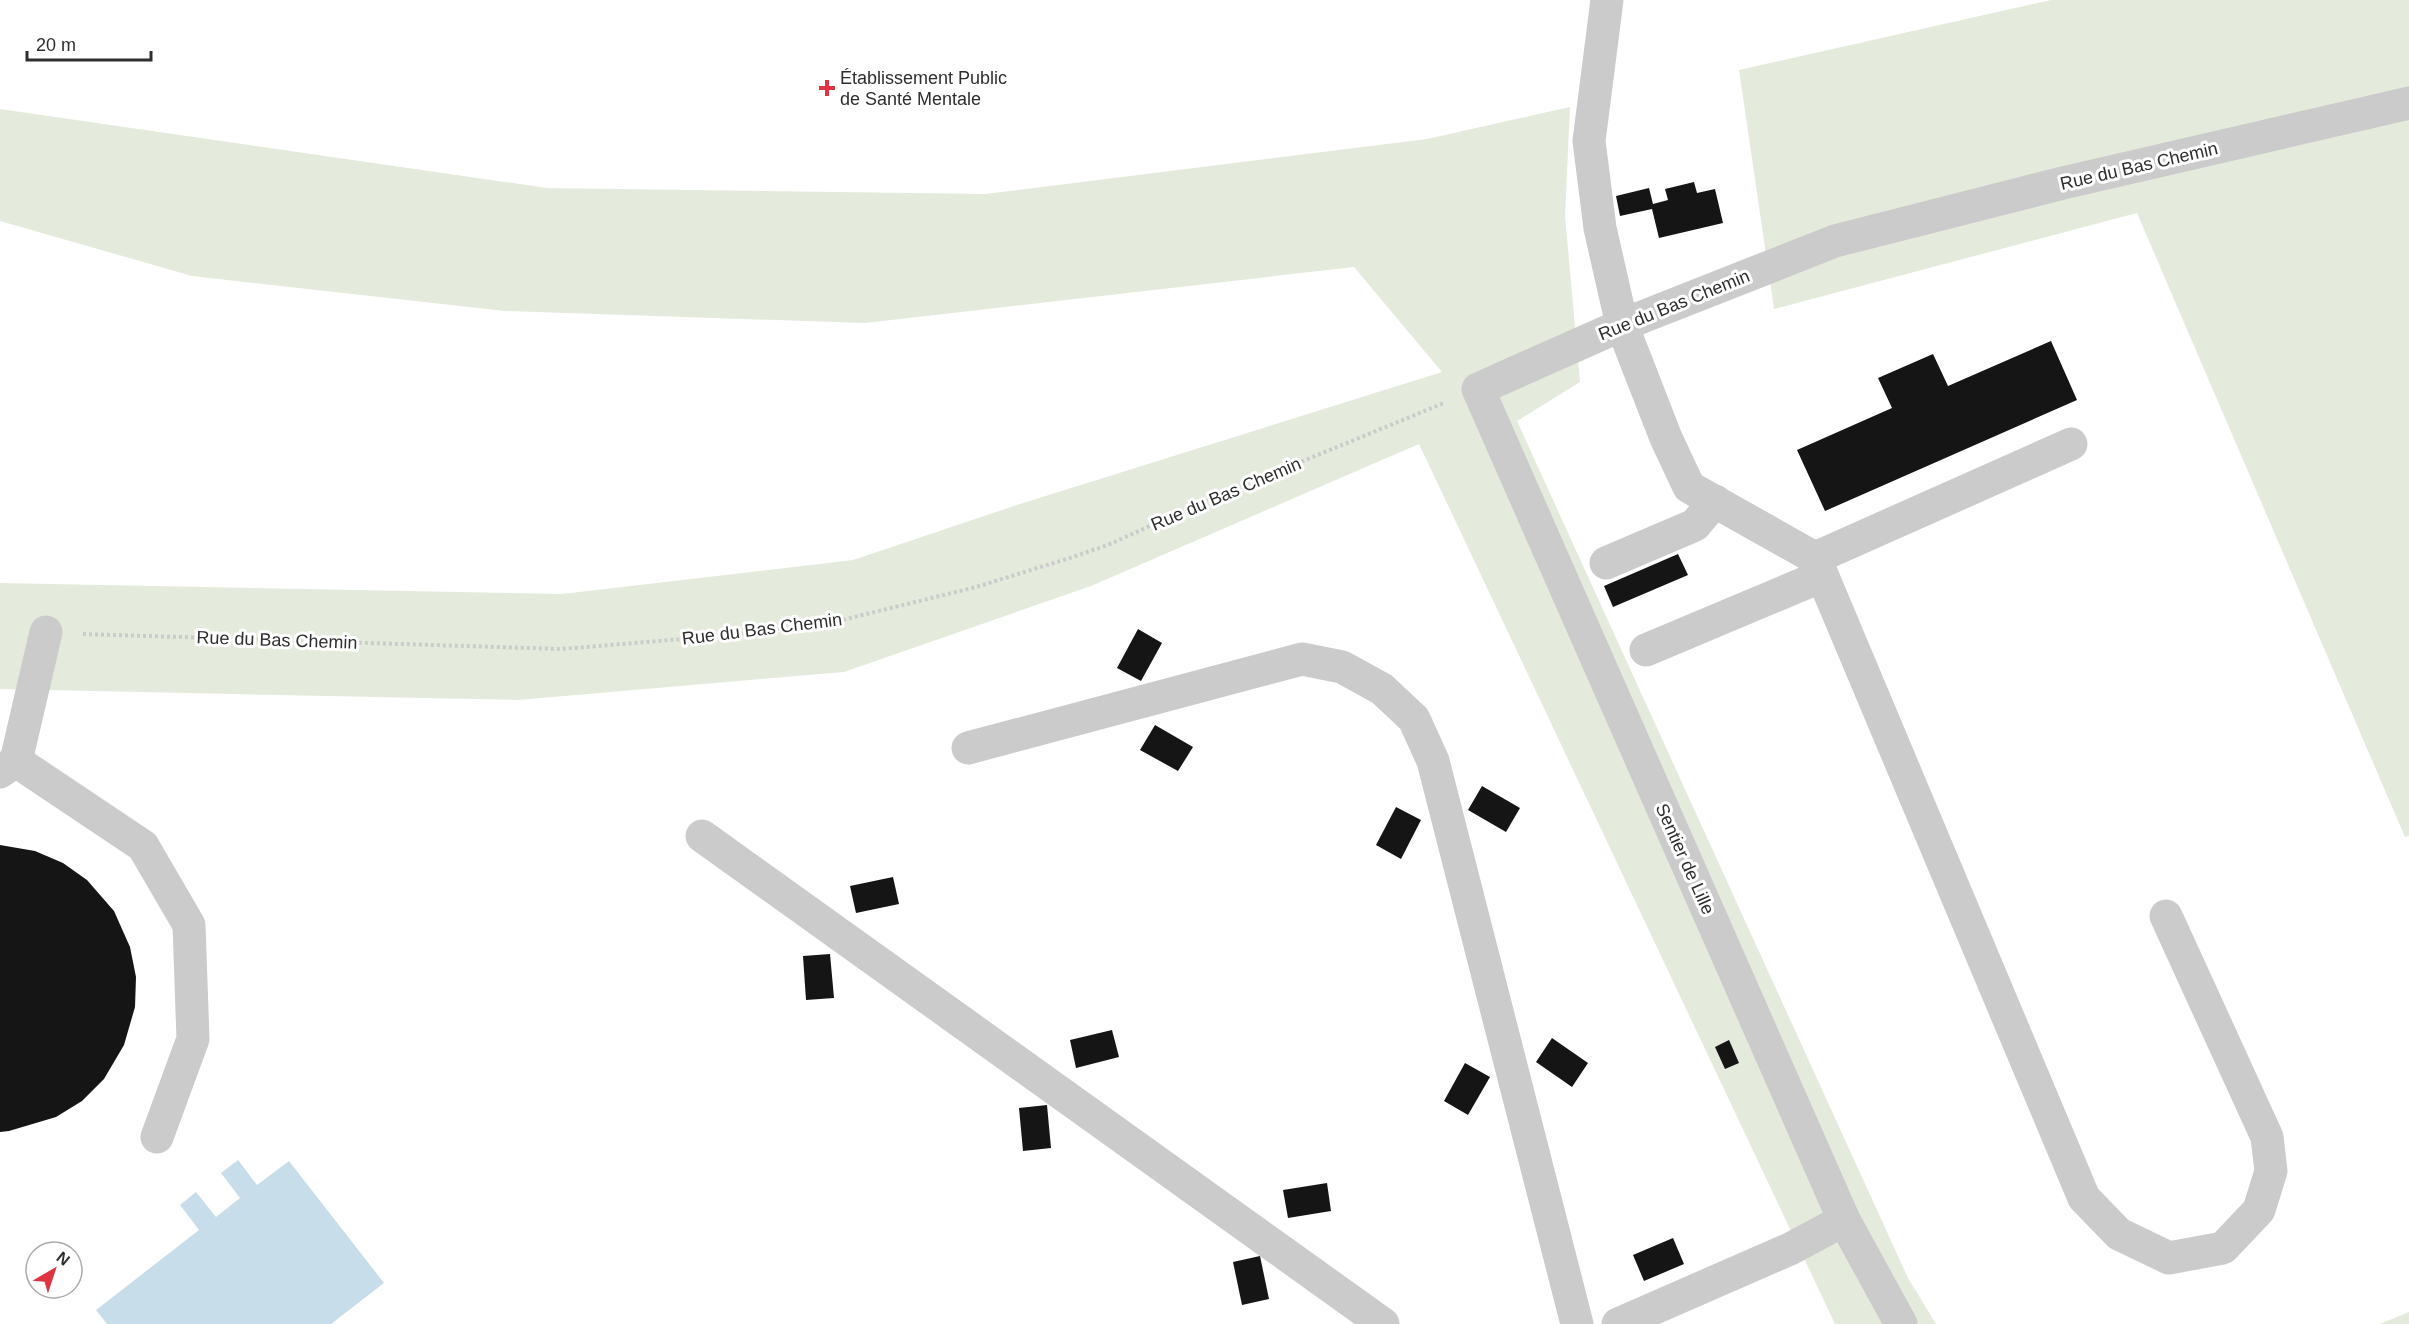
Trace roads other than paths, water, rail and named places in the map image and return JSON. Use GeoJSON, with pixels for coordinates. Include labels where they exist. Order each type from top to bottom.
{"type":"FeatureCollection","features":[{"type":"Feature","properties":{"kind":"street"},"geometry":{"type":"LineString","coordinates":[[1607,0],[1589,141],[1600,228],[1622,325],[1666,438],[1689,487],[1715,501],[1818,567],[2084,1197],[2119,1234],[2169,1258],[2223,1248],[2259,1210],[2271,1171],[2267,1137],[2166,916]]}},
{"type":"Feature","properties":{"kind":"street","name":"Rue du Bas Chemin"},"geometry":{"type":"LineString","coordinates":[[1478,389],[1622,325],[1835,241],[2063,183],[2409,103]]}},
{"type":"Feature","properties":{"kind":"street","name":"Sentier de Lille"},"geometry":{"type":"LineString","coordinates":[[1478,389],[1844,1220],[1901,1324]]}},
{"type":"Feature","properties":{"kind":"street"},"geometry":{"type":"LineString","coordinates":[[1646,650],[2071,444]]}},
{"type":"Feature","properties":{"kind":"street"},"geometry":{"type":"LineString","coordinates":[[1606,563],[1695,525],[1715,501]]}},
{"type":"Feature","properties":{"kind":"street"},"geometry":{"type":"LineString","coordinates":[[46,633],[8,766],[143,846],[189,925],[193,1039],[157,1137]]}},
{"type":"Feature","properties":{"kind":"street"},"geometry":{"type":"LineString","coordinates":[[968,748],[1302,659],[1342,667],[1382,688],[1414,719],[1433,760],[1577,1324]]}},
{"type":"Feature","properties":{"kind":"street"},"geometry":{"type":"LineString","coordinates":[[702,836],[1383,1324]]}},
{"type":"Feature","properties":{"kind":"street"},"geometry":{"type":"LineString","coordinates":[[1618,1324],[1790,1249],[1844,1220]]}},
{"type":"Feature","properties":{"kind":"water"},"geometry":{"type":"Polygon","coordinates":[[[238,1160],[257,1185],[289,1161],[384,1283],[331,1324],[107,1324],[96,1310],[199,1230],[180,1205],[196,1192],[216,1217],[240,1198],[221,1173],[238,1160]]]}},
{"type":"Feature","properties":{"kind":"place","name":"Établissement Public de Santé Mentale"},"geometry":{"type":"Point","coordinates":[827,88]}}]}
